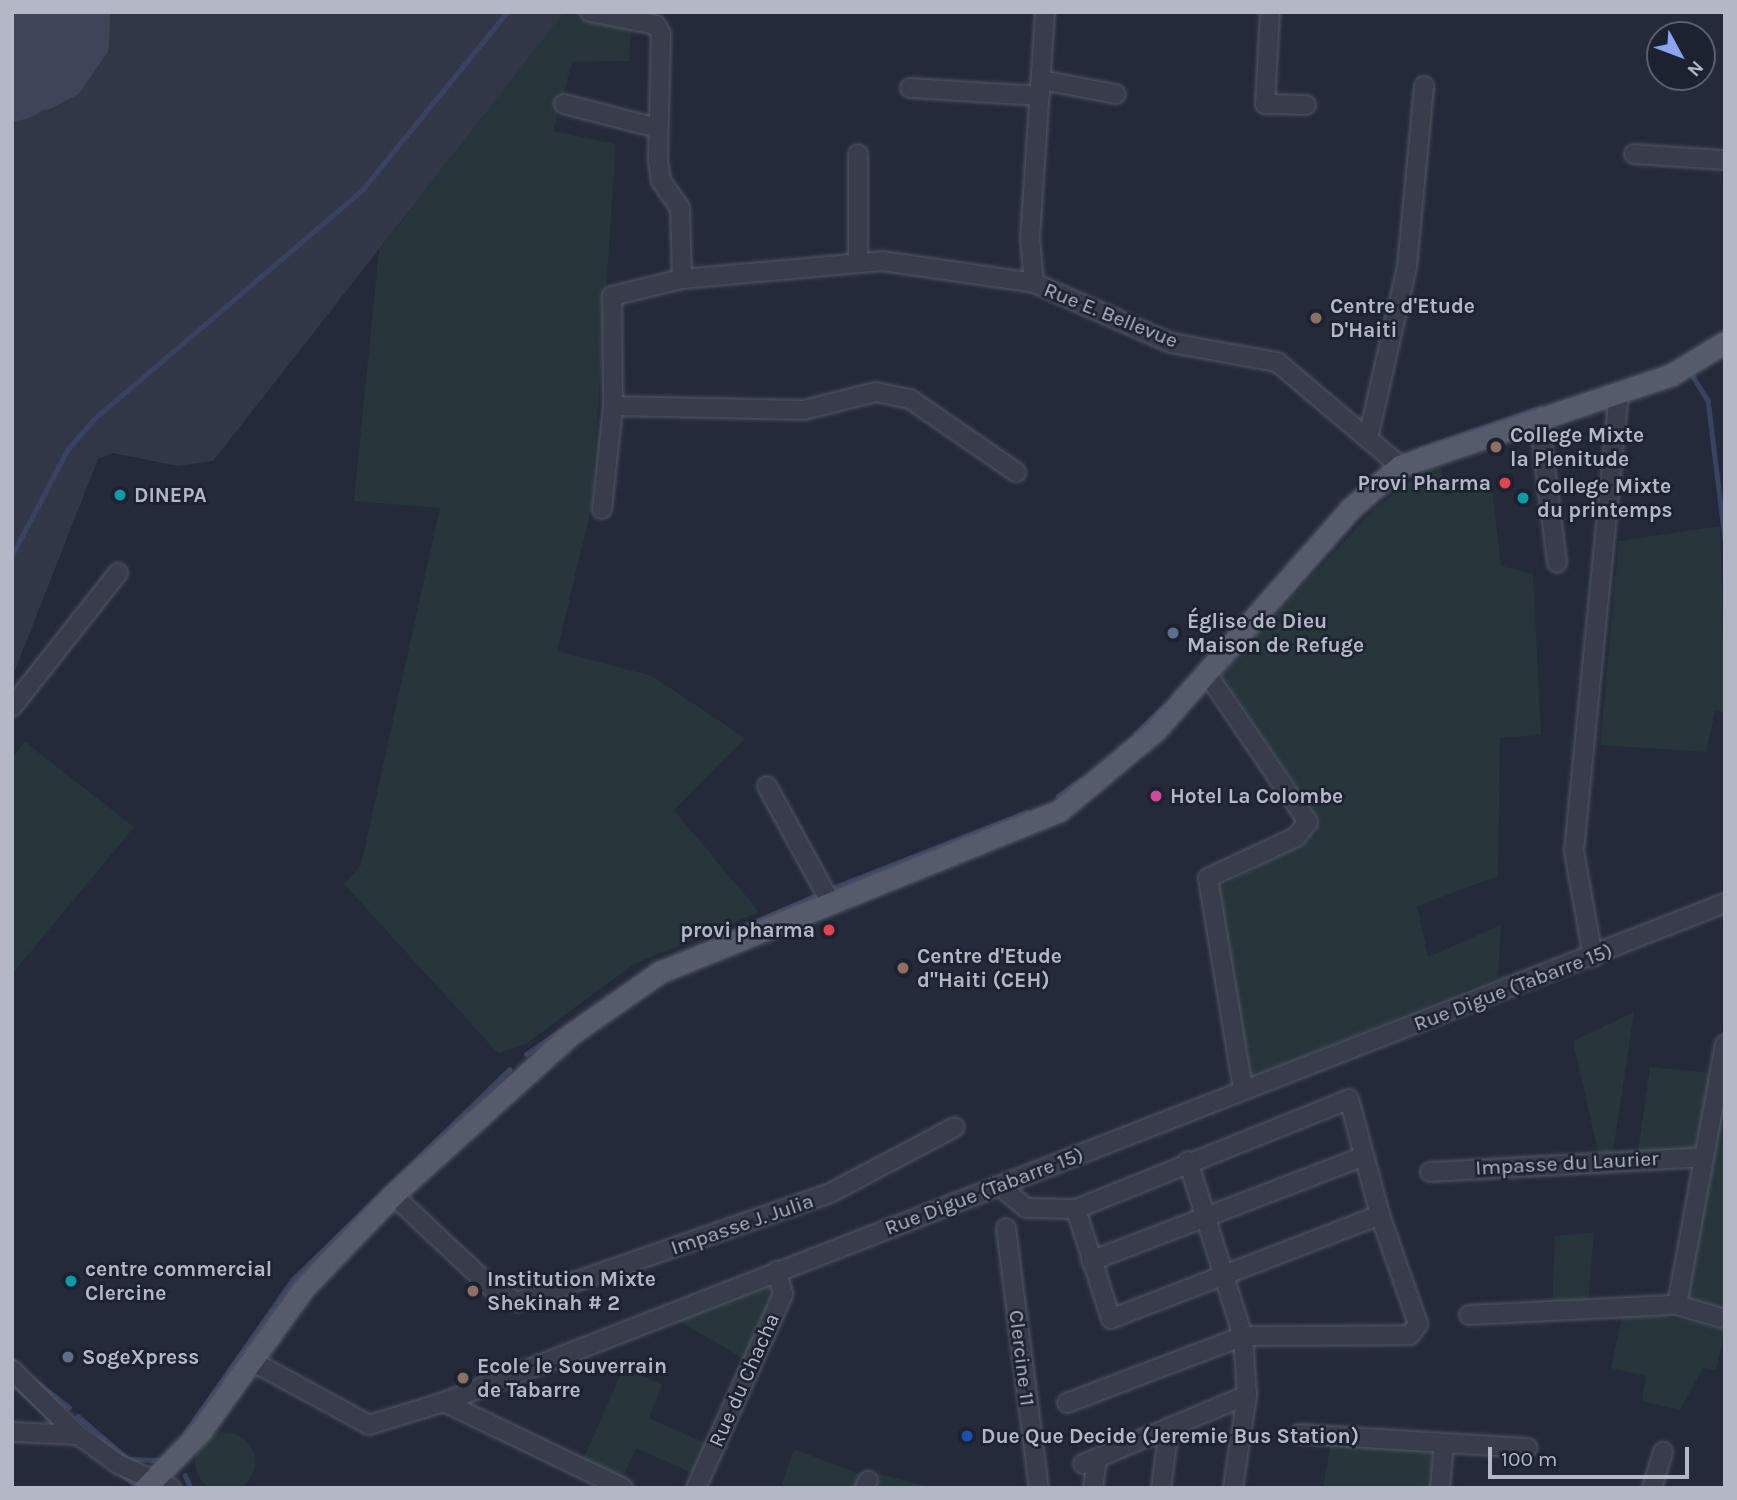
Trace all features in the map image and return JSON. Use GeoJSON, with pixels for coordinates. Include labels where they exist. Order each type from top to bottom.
{"type":"FeatureCollection","features":[{"type":"Feature","properties":{"kind":"main road"},"geometry":{"type":"LineString","coordinates":[[159,1485],[303,1289],[393,1195],[608,1007],[660,972],[1060,810],[1156,730],[1351,508],[1400,466],[1671,375],[1725,342]]}},
{"type":"Feature","properties":{"kind":"street"},"geometry":{"type":"LineString","coordinates":[[590,12],[656,25],[657,128],[661,181],[680,208],[682,279]]}},
{"type":"Feature","properties":{"kind":"street"},"geometry":{"type":"LineString","coordinates":[[1034,283],[1030,238],[1045,12]]}},
{"type":"Feature","properties":{"kind":"street"},"geometry":{"type":"LineString","coordinates":[[1270,12],[1265,104],[1306,105]]}},
{"type":"Feature","properties":{"kind":"street"},"geometry":{"type":"LineString","coordinates":[[1369,434],[1407,267],[1424,86]]}},
{"type":"Feature","properties":{"kind":"street"},"geometry":{"type":"LineString","coordinates":[[910,89],[1041,88],[1116,94]]}},
{"type":"Feature","properties":{"kind":"street"},"geometry":{"type":"LineString","coordinates":[[564,104],[657,128]]}},
{"type":"Feature","properties":{"kind":"street"},"geometry":{"type":"LineString","coordinates":[[858,154],[858,263]]}},
{"type":"Feature","properties":{"kind":"street"},"geometry":{"type":"LineString","coordinates":[[1634,154],[1725,160]]}},
{"type":"Feature","properties":{"kind":"street","name":"Rue E. Bellevue"},"geometry":{"type":"LineString","coordinates":[[613,406],[612,296],[682,279],[882,261],[1034,283],[1171,343],[1278,362],[1369,434],[1400,466]]}},
{"type":"Feature","properties":{"kind":"street"},"geometry":{"type":"LineString","coordinates":[[601,509],[613,406],[804,410],[876,392],[910,399],[1016,472]]}},
{"type":"Feature","properties":{"kind":"street"},"geometry":{"type":"LineString","coordinates":[[1592,957],[1574,851],[1619,394]]}},
{"type":"Feature","properties":{"kind":"street"},"geometry":{"type":"LineString","coordinates":[[1539,418],[1557,564]]}},
{"type":"Feature","properties":{"kind":"street"},"geometry":{"type":"LineString","coordinates":[[12,707],[118,573]]}},
{"type":"Feature","properties":{"kind":"street"},"geometry":{"type":"LineString","coordinates":[[1206,672],[1308,822],[1296,837],[1208,878],[1243,1090]]}},
{"type":"Feature","properties":{"kind":"street"},"geometry":{"type":"LineString","coordinates":[[767,786],[831,903]]}},
{"type":"Feature","properties":{"kind":"street","name":"Rue Digue (Tabarre 15)"},"geometry":{"type":"LineString","coordinates":[[250,1360],[369,1426],[444,1402],[1725,903]]}},
{"type":"Feature","properties":{"kind":"street"},"geometry":{"type":"LineString","coordinates":[[1678,1305],[1725,1044]]}},
{"type":"Feature","properties":{"kind":"street"},"geometry":{"type":"LineString","coordinates":[[1000,1186],[1026,1208],[1076,1209],[1188,1161],[1349,1099],[1380,1215],[1418,1324],[1410,1335],[1243,1336],[1067,1403]]}},
{"type":"Feature","properties":{"kind":"street","name":"Impasse J. Julia"},"geometry":{"type":"LineString","coordinates":[[393,1195],[493,1289],[517,1302],[830,1193],[955,1127]]}},
{"type":"Feature","properties":{"kind":"street"},"geometry":{"type":"LineString","coordinates":[[1091,1261],[1364,1156]]}},
{"type":"Feature","properties":{"kind":"street","name":"Impasse du Laurier"},"geometry":{"type":"LineString","coordinates":[[1430,1171],[1704,1157]]}},
{"type":"Feature","properties":{"kind":"street"},"geometry":{"type":"LineString","coordinates":[[1188,1161],[1243,1336],[1247,1395],[1233,1488]]}},
{"type":"Feature","properties":{"kind":"street"},"geometry":{"type":"LineString","coordinates":[[1076,1209],[1111,1319],[1223,1273],[1380,1215]]}},
{"type":"Feature","properties":{"kind":"street","name":"Clercine 11"},"geometry":{"type":"LineString","coordinates":[[1006,1228],[1039,1488]]}},
{"type":"Feature","properties":{"kind":"street","name":"Rue du Chacha"},"geometry":{"type":"LineString","coordinates":[[696,1488],[783,1294],[776,1271]]}},
{"type":"Feature","properties":{"kind":"street"},"geometry":{"type":"LineString","coordinates":[[1469,1315],[1678,1305],[1725,1319]]}},
{"type":"Feature","properties":{"kind":"street"},"geometry":{"type":"LineString","coordinates":[[12,1370],[78,1435],[117,1464],[159,1485]]}},
{"type":"Feature","properties":{"kind":"street"},"geometry":{"type":"LineString","coordinates":[[1093,1488],[1090,1461],[1247,1395]]}},
{"type":"Feature","properties":{"kind":"street"},"geometry":{"type":"LineString","coordinates":[[444,1402],[624,1488]]}},
{"type":"Feature","properties":{"kind":"street"},"geometry":{"type":"LineString","coordinates":[[1161,1488],[1169,1428]]}},
{"type":"Feature","properties":{"kind":"street"},"geometry":{"type":"LineString","coordinates":[[12,1432],[78,1435]]}},
{"type":"Feature","properties":{"kind":"street"},"geometry":{"type":"LineString","coordinates":[[1299,1434],[1528,1448]]}},
{"type":"Feature","properties":{"kind":"street"},"geometry":{"type":"LineString","coordinates":[[1440,1488],[1444,1444]]}},
{"type":"Feature","properties":{"kind":"street"},"geometry":{"type":"LineString","coordinates":[[1652,1488],[1663,1452]]}},
{"type":"Feature","properties":{"kind":"shaded area"},"geometry":{"type":"Polygon","coordinates":[[[12,12],[565,12],[213,461],[178,466],[113,453],[98,459],[12,678],[12,12]]]}},
{"type":"Feature","properties":{"kind":"shaded area"},"geometry":{"type":"Polygon","coordinates":[[[564,12],[632,12],[629,61],[572,62],[553,131],[616,144],[591,509],[557,651],[652,676],[745,738],[674,810],[759,912],[632,965],[526,1044],[498,1053],[344,884],[361,865],[440,508],[354,501],[379,250],[564,12]]]}},
{"type":"Feature","properties":{"kind":"shaded area"},"geometry":{"type":"Polygon","coordinates":[[[1439,460],[1446,495],[1491,482],[1501,566],[1533,574],[1541,735],[1500,738],[1498,876],[1417,906],[1428,957],[1501,925],[1498,977],[1251,1077],[1218,888],[1307,841],[1321,822],[1221,673],[1375,508],[1439,460]]]}},
{"type":"Feature","properties":{"kind":"shaded area"},"geometry":{"type":"Polygon","coordinates":[[[1720,526],[1725,712],[1715,711],[1706,752],[1600,745],[1619,541],[1720,526]]]}},
{"type":"Feature","properties":{"kind":"shaded area"},"geometry":{"type":"Polygon","coordinates":[[[25,742],[134,827],[12,974],[12,758],[25,742]]]}},
{"type":"Feature","properties":{"kind":"shaded area"},"geometry":{"type":"Polygon","coordinates":[[[1634,1012],[1613,1152],[1598,1152],[1573,1041],[1634,1012]]]}},
{"type":"Feature","properties":{"kind":"shaded area"},"geometry":{"type":"Polygon","coordinates":[[[1650,1067],[1712,1073],[1695,1149],[1638,1152],[1650,1067]]]}},
{"type":"Feature","properties":{"kind":"shaded area"},"geometry":{"type":"Polygon","coordinates":[[[1725,1073],[1725,1314],[1681,1301],[1725,1073]]]}},
{"type":"Feature","properties":{"kind":"shaded area"},"geometry":{"type":"Polygon","coordinates":[[[1594,1232],[1588,1304],[1552,1306],[1555,1236],[1594,1232]]]}},
{"type":"Feature","properties":{"kind":"shaded area"},"geometry":{"type":"Polygon","coordinates":[[[767,1284],[774,1291],[744,1359],[677,1320],[767,1284]]]}},
{"type":"Feature","properties":{"kind":"shaded area"},"geometry":{"type":"Polygon","coordinates":[[[1622,1316],[1664,1316],[1725,1330],[1716,1370],[1703,1368],[1680,1410],[1642,1401],[1646,1376],[1611,1368],[1622,1316]]]}},
{"type":"Feature","properties":{"kind":"shaded area"},"geometry":{"type":"Polygon","coordinates":[[[624,1367],[662,1385],[649,1418],[707,1444],[692,1473],[636,1448],[622,1479],[583,1460],[624,1367]]]}},
{"type":"Feature","properties":{"kind":"shaded area"},"geometry":{"type":"Polygon","coordinates":[[[225,1432],[246,1441],[255,1462],[246,1483],[225,1492],[204,1483],[195,1462],[204,1441],[225,1432]]]}},
{"type":"Feature","properties":{"kind":"shaded area"},"geometry":{"type":"Polygon","coordinates":[[[1331,1442],[1437,1449],[1435,1488],[1323,1488],[1331,1442]]]}},
{"type":"Feature","properties":{"kind":"shaded area"},"geometry":{"type":"Polygon","coordinates":[[[794,1449],[862,1475],[856,1488],[780,1488],[794,1449]]]}},
{"type":"Feature","properties":{"kind":"shaded area"},"geometry":{"type":"Polygon","coordinates":[[[875,1473],[934,1488],[871,1488],[875,1473]]]}},
{"type":"Feature","properties":{"kind":"waterway"},"geometry":{"type":"LineString","coordinates":[[12,555],[68,449],[94,419],[362,190],[507,12]]}},
{"type":"Feature","properties":{"kind":"waterway"},"geometry":{"type":"LineString","coordinates":[[1689,370],[1708,400],[1725,539]]}},
{"type":"Feature","properties":{"kind":"waterway"},"geometry":{"type":"LineString","coordinates":[[1420,449],[1540,408]]}},
{"type":"Feature","properties":{"kind":"waterway"},"geometry":{"type":"LineString","coordinates":[[1135,734],[1164,706]]}},
{"type":"Feature","properties":{"kind":"waterway"},"geometry":{"type":"LineString","coordinates":[[1058,796],[1080,780]]}},
{"type":"Feature","properties":{"kind":"waterway"},"geometry":{"type":"LineString","coordinates":[[832,888],[1027,812]]}},
{"type":"Feature","properties":{"kind":"waterway"},"geometry":{"type":"LineString","coordinates":[[731,932],[817,895]]}},
{"type":"Feature","properties":{"kind":"waterway"},"geometry":{"type":"LineString","coordinates":[[526,1054],[560,1031]]}},
{"type":"Feature","properties":{"kind":"waterway"},"geometry":{"type":"LineString","coordinates":[[185,1433],[293,1279],[509,1070]]}},
{"type":"Feature","properties":{"kind":"waterway"},"geometry":{"type":"LineString","coordinates":[[35,1381],[69,1407]]}},
{"type":"Feature","properties":{"kind":"waterway"},"geometry":{"type":"LineString","coordinates":[[12,1383],[55,1423]]}},
{"type":"Feature","properties":{"kind":"waterway"},"geometry":{"type":"LineString","coordinates":[[78,1416],[128,1459],[158,1460]]}},
{"type":"Feature","properties":{"kind":"waterway"},"geometry":{"type":"LineString","coordinates":[[121,1474],[132,1482]]}},
{"type":"Feature","properties":{"kind":"waterway"},"geometry":{"type":"LineString","coordinates":[[185,1475],[191,1488]]}},
{"type":"Feature","properties":{"kind":"taxiway"},"geometry":{"type":"LineString","coordinates":[[12,86],[43,91],[66,79],[90,44],[91,12]]}},
{"type":"Feature","properties":{"kind":"taxiway"},"geometry":{"type":"LineString","coordinates":[[12,54],[22,62]]}},
{"type":"Feature","properties":{"kind":"runway"},"geometry":{"type":"LineString","coordinates":[[12,75],[61,12]]}},
{"type":"Feature","properties":{"kind":"place","name":"Centre d'Etude D'Haiti"},"geometry":{"type":"Point","coordinates":[1316,318]}},
{"type":"Feature","properties":{"kind":"place","name":"College Mixte la Plenitude"},"geometry":{"type":"Point","coordinates":[1496,447]}},
{"type":"Feature","properties":{"kind":"place","name":"Provi Pharma"},"geometry":{"type":"Point","coordinates":[1505,483]}},
{"type":"Feature","properties":{"kind":"place","name":"DINEPA"},"geometry":{"type":"Point","coordinates":[120,495]}},
{"type":"Feature","properties":{"kind":"place","name":"College Mixte du printemps"},"geometry":{"type":"Point","coordinates":[1523,498]}},
{"type":"Feature","properties":{"kind":"place","name":"Église de Dieu Maison de Refuge"},"geometry":{"type":"Point","coordinates":[1173,633]}},
{"type":"Feature","properties":{"kind":"place","name":"Hotel La Colombe"},"geometry":{"type":"Point","coordinates":[1156,796]}},
{"type":"Feature","properties":{"kind":"place","name":"provi pharma"},"geometry":{"type":"Point","coordinates":[829,930]}},
{"type":"Feature","properties":{"kind":"place","name":"Centre d'Etude d\"Haiti (CEH)"},"geometry":{"type":"Point","coordinates":[903,968]}},
{"type":"Feature","properties":{"kind":"place","name":"centre commercial Clercine"},"geometry":{"type":"Point","coordinates":[71,1281]}},
{"type":"Feature","properties":{"kind":"place","name":"Institution Mixte Shekinah # 2"},"geometry":{"type":"Point","coordinates":[473,1291]}},
{"type":"Feature","properties":{"kind":"place","name":"SogeXpress"},"geometry":{"type":"Point","coordinates":[68,1357]}},
{"type":"Feature","properties":{"kind":"place","name":"Ecole le Souverrain de Tabarre"},"geometry":{"type":"Point","coordinates":[463,1378]}},
{"type":"Feature","properties":{"kind":"place","name":"Due Que Decide (Jeremie Bus Station)"},"geometry":{"type":"Point","coordinates":[967,1436]}}]}
